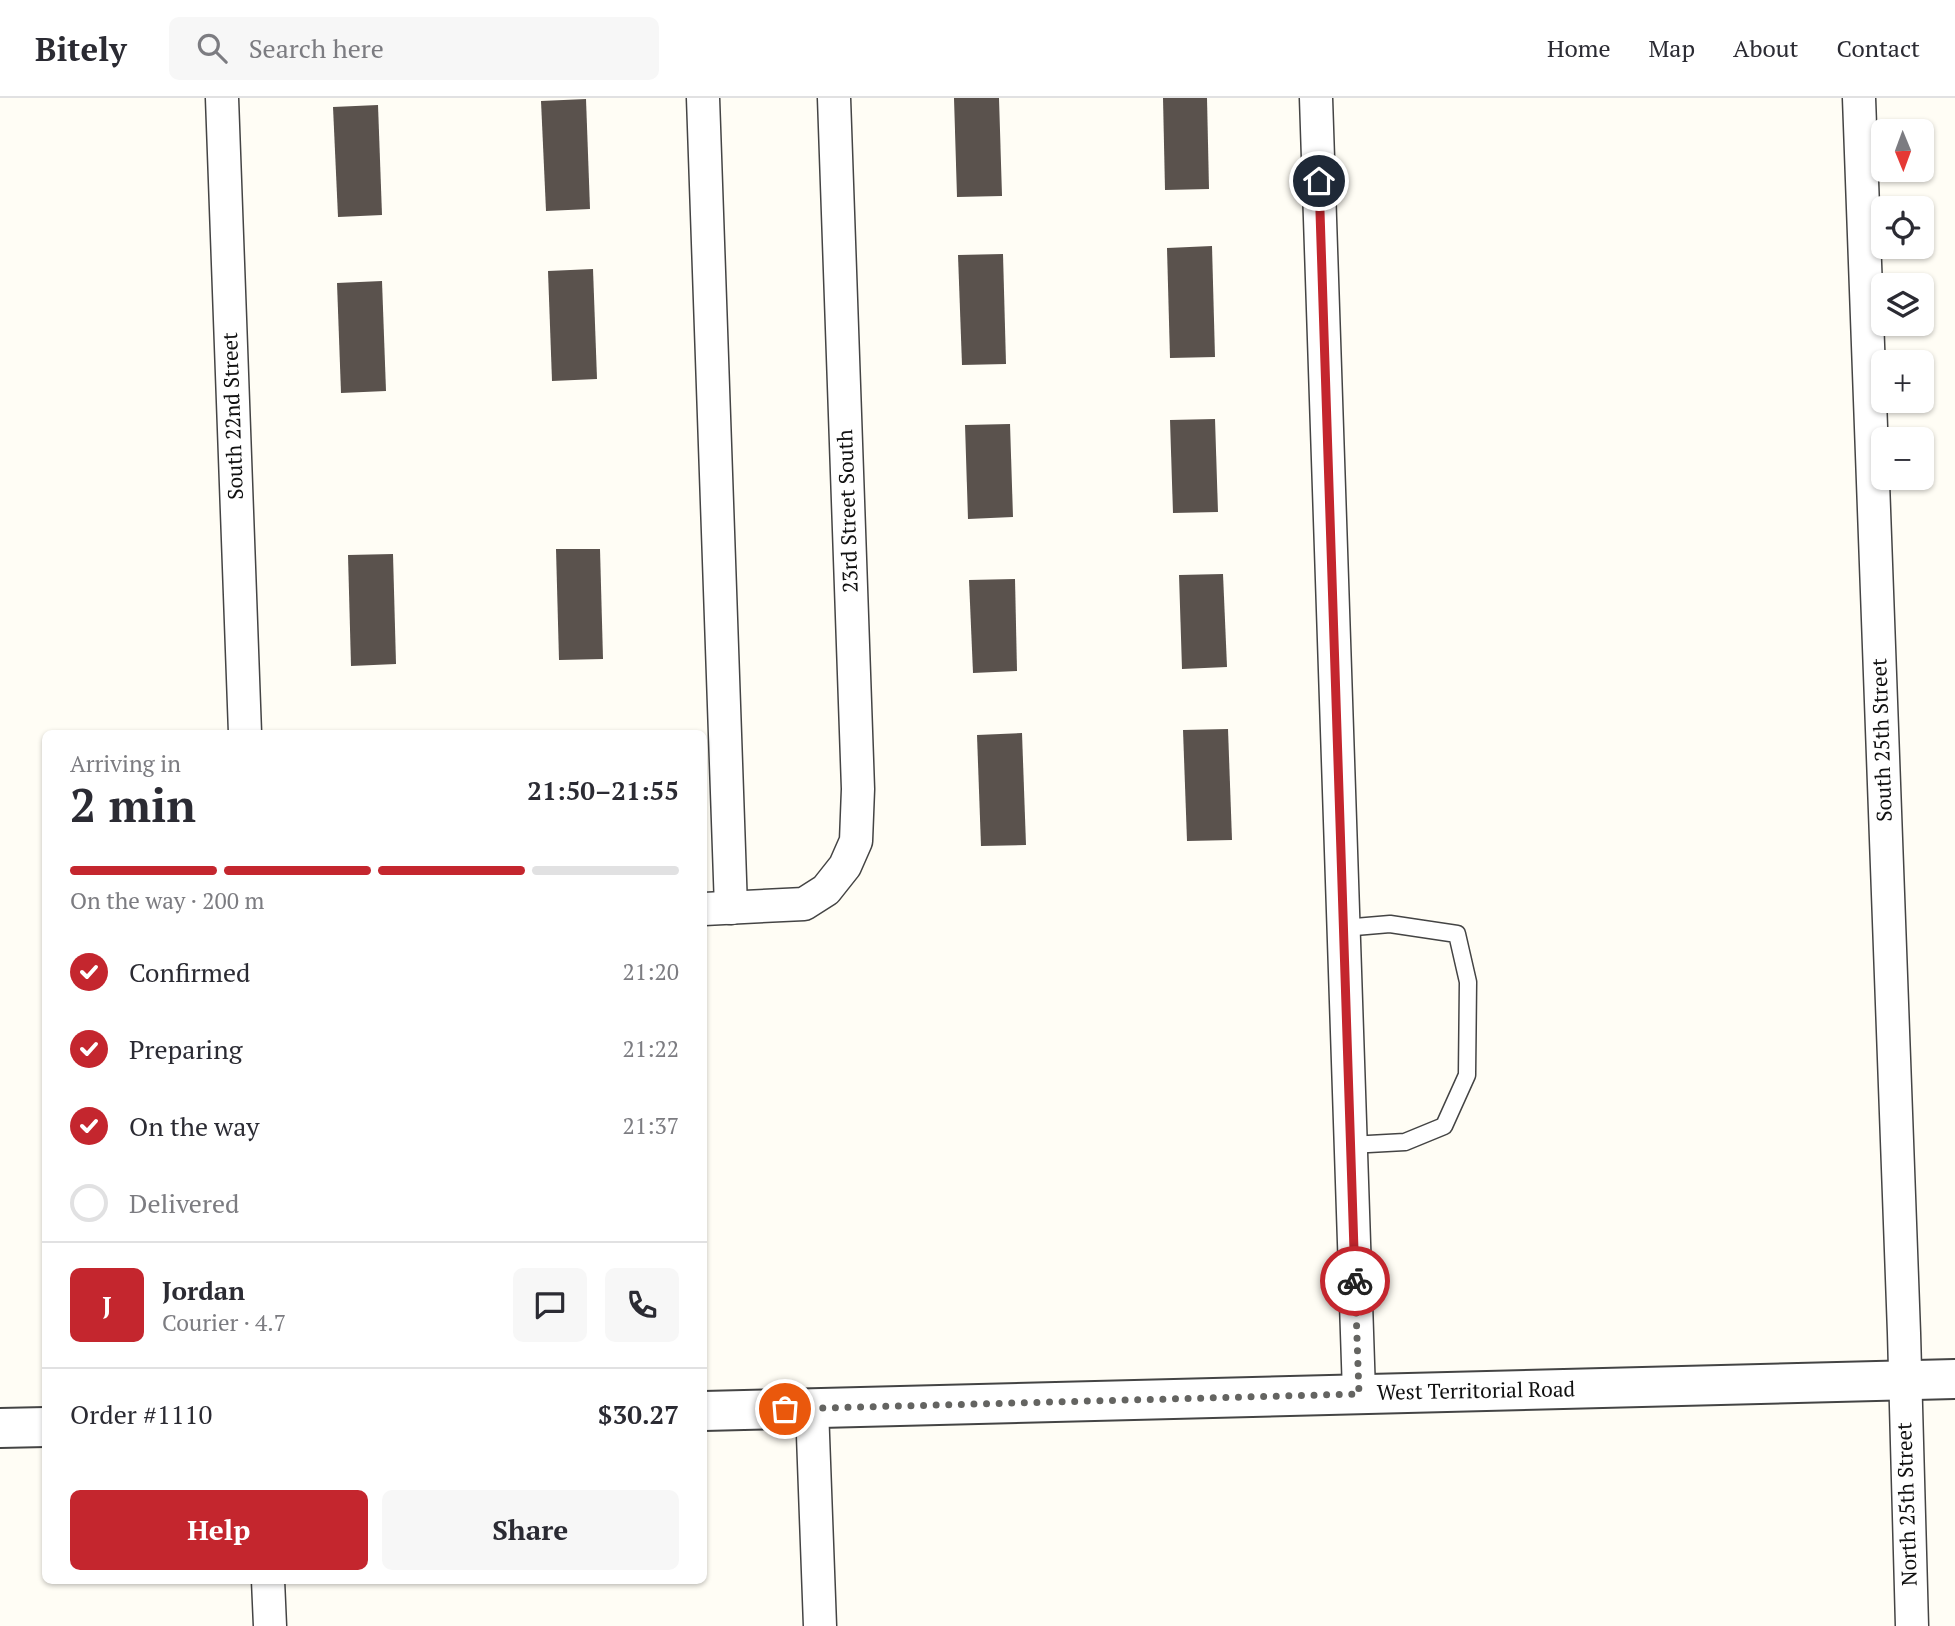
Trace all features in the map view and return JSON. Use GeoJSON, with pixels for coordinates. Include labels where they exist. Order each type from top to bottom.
{"type":"FeatureCollection","features":[{"type":"Feature","properties":{"kind":"street","name":"South 22nd Street"},"geometry":{"type":"LineString","coordinates":[[222,98],[245,730]]}},
{"type":"Feature","properties":{"kind":"street"},"geometry":{"type":"LineString","coordinates":[[703,98],[717,909]]}},
{"type":"Feature","properties":{"kind":"street","name":"23rd Street South"},"geometry":{"type":"LineString","coordinates":[[717,909],[804,904],[826,890],[845,866],[856,841],[858,789],[834,98]]}},
{"type":"Feature","properties":{"kind":"street"},"geometry":{"type":"LineString","coordinates":[[1316,98],[1359,1394]]}},
{"type":"Feature","properties":{"kind":"street","name":"South 25th Street"},"geometry":{"type":"LineString","coordinates":[[1859,98],[1903,1306],[1903,1382]]}},
{"type":"Feature","properties":{"kind":"street","name":"West Territorial Road"},"geometry":{"type":"LineString","coordinates":[[707,1411],[1955,1379]]}},
{"type":"Feature","properties":{"kind":"street","name":"North 25th Street"},"geometry":{"type":"LineString","coordinates":[[1903,1382],[1912,1626]]}},
{"type":"Feature","properties":{"kind":"street"},"geometry":{"type":"LineString","coordinates":[[812,1408],[820,1626]]}},
{"type":"Feature","properties":{"kind":"street"},"geometry":{"type":"LineString","coordinates":[[0,1428],[42,1427]]}},
{"type":"Feature","properties":{"kind":"street"},"geometry":{"type":"LineString","coordinates":[[268,1584],[270,1626]]}},
{"type":"Feature","properties":{"kind":"lane"},"geometry":{"type":"LineString","coordinates":[[1343,928],[1391,924],[1457,934],[1468,982],[1467,1075],[1444,1126],[1405,1142],[1350,1145]]}},
{"type":"Feature","properties":{"kind":"building"},"geometry":{"type":"Polygon","coordinates":[[[954,98],[999,98],[1002,196],[957,197],[954,98]]]}},
{"type":"Feature","properties":{"kind":"building"},"geometry":{"type":"Polygon","coordinates":[[[1163,98],[1207,98],[1209,189],[1165,190],[1163,98]]]}},
{"type":"Feature","properties":{"kind":"building"},"geometry":{"type":"Polygon","coordinates":[[[586,99],[590,209],[546,211],[541,101],[586,99]]]}},
{"type":"Feature","properties":{"kind":"building"},"geometry":{"type":"Polygon","coordinates":[[[378,105],[382,215],[338,217],[333,107],[378,105]]]}},
{"type":"Feature","properties":{"kind":"building"},"geometry":{"type":"Polygon","coordinates":[[[1212,246],[1215,357],[1170,358],[1167,248],[1212,246]]]}},
{"type":"Feature","properties":{"kind":"building"},"geometry":{"type":"Polygon","coordinates":[[[1003,254],[1006,364],[962,365],[958,255],[1003,254]]]}},
{"type":"Feature","properties":{"kind":"building"},"geometry":{"type":"Polygon","coordinates":[[[593,269],[597,379],[552,381],[548,271],[593,269]]]}},
{"type":"Feature","properties":{"kind":"building"},"geometry":{"type":"Polygon","coordinates":[[[382,281],[386,391],[341,393],[337,283],[382,281]]]}},
{"type":"Feature","properties":{"kind":"building"},"geometry":{"type":"Polygon","coordinates":[[[1215,419],[1218,512],[1173,513],[1170,420],[1215,419]]]}},
{"type":"Feature","properties":{"kind":"building"},"geometry":{"type":"Polygon","coordinates":[[[1010,424],[1013,517],[968,519],[965,425],[1010,424]]]}},
{"type":"Feature","properties":{"kind":"building"},"geometry":{"type":"Polygon","coordinates":[[[556,549],[600,549],[603,659],[559,660],[556,549]]]}},
{"type":"Feature","properties":{"kind":"building"},"geometry":{"type":"Polygon","coordinates":[[[393,554],[396,664],[351,666],[348,555],[393,554]]]}},
{"type":"Feature","properties":{"kind":"building"},"geometry":{"type":"Polygon","coordinates":[[[1223,574],[1227,667],[1182,669],[1179,575],[1223,574]]]}},
{"type":"Feature","properties":{"kind":"building"},"geometry":{"type":"Polygon","coordinates":[[[1015,579],[1017,671],[973,673],[969,580],[1015,579]]]}},
{"type":"Feature","properties":{"kind":"building"},"geometry":{"type":"Polygon","coordinates":[[[1228,729],[1232,840],[1187,841],[1183,730],[1228,729]]]}},
{"type":"Feature","properties":{"kind":"building"},"geometry":{"type":"Polygon","coordinates":[[[1022,733],[1026,845],[981,846],[977,735],[1022,733]]]}},
{"type":"Feature","properties":{"kind":"way so far"},"geometry":{"type":"LineString","coordinates":[[785,1409],[1359,1394],[1355,1281]]}},
{"type":"Feature","properties":{"kind":"route"},"geometry":{"type":"LineString","coordinates":[[1319,181],[1355,1281]]}}]}
